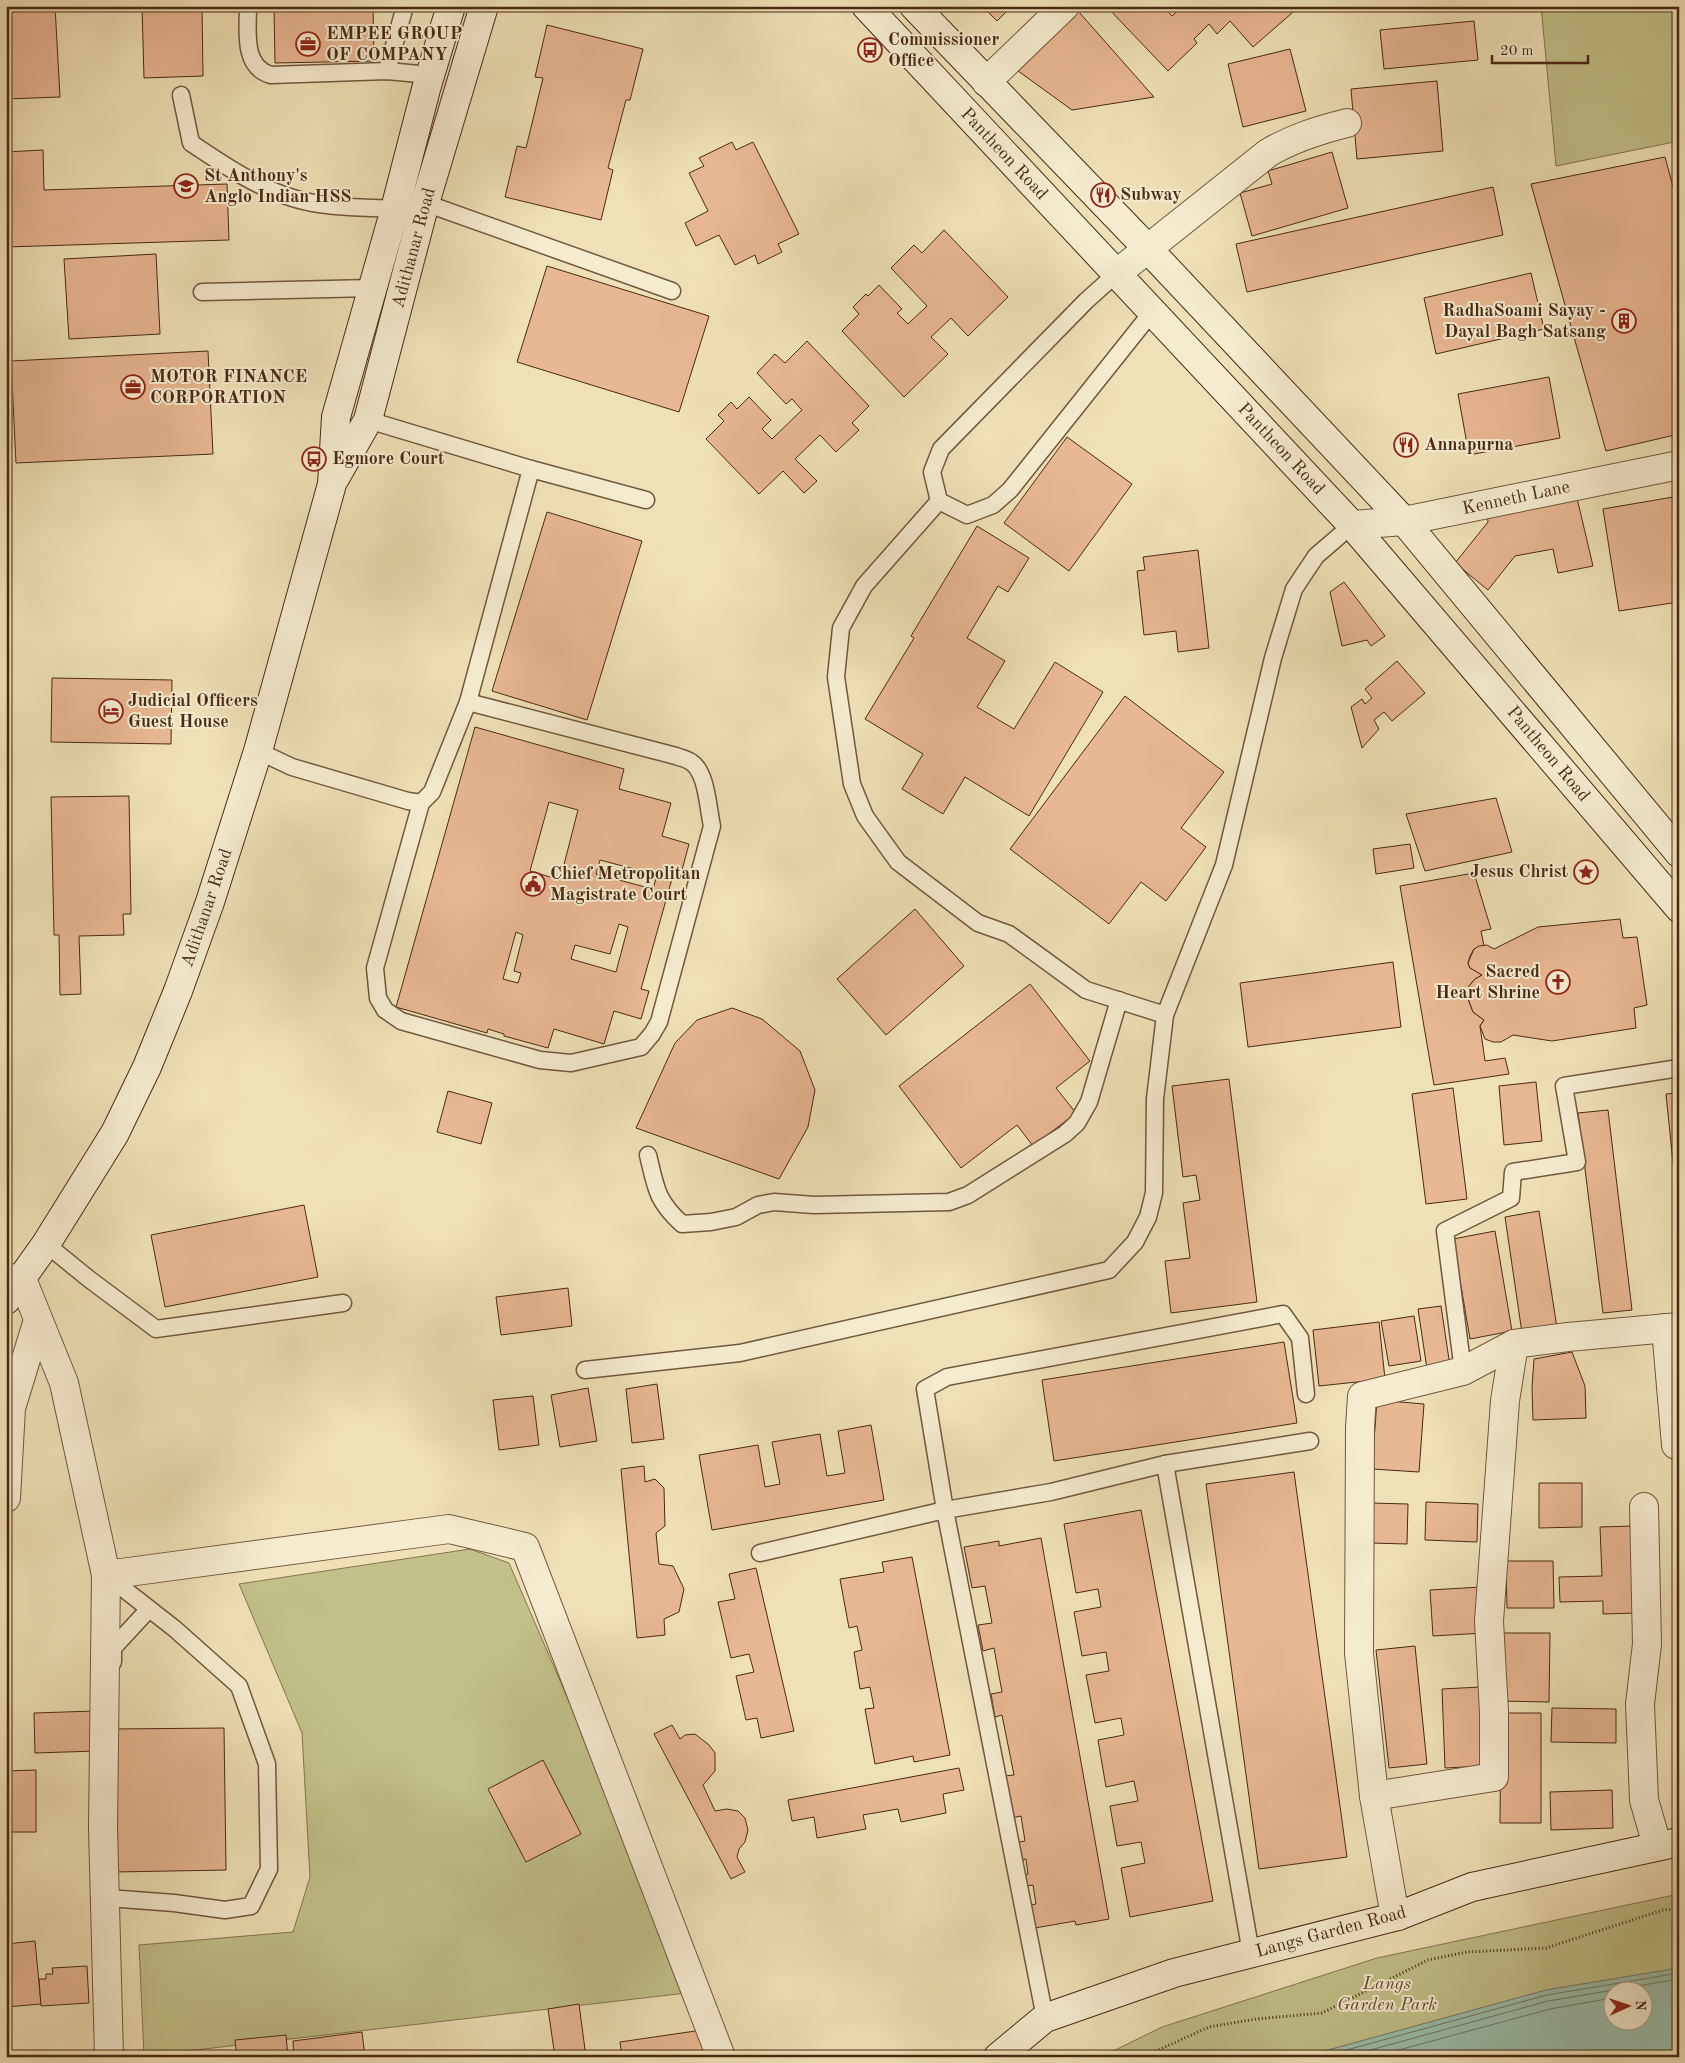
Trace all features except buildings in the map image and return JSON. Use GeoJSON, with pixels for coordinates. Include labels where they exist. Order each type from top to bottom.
{"type":"FeatureCollection","features":[{"type":"Feature","properties":{"kind":"street","name":"Adithanar Road"},"geometry":{"type":"LineString","coordinates":[[6,1300],[14,1278],[46,1244],[116,1133],[147,1067],[210,902],[258,751],[332,484],[336,417],[395,209],[430,75],[451,6]]}},
{"type":"Feature","properties":{"kind":"street","name":"Adithanar Road"},"geometry":{"type":"LineString","coordinates":[[332,484],[368,420],[425,203],[484,6]]}},
{"type":"Feature","properties":{"kind":"street","name":"Pantheon Road"},"geometry":{"type":"LineString","coordinates":[[866,6],[1352,525],[1679,908]]}},
{"type":"Feature","properties":{"kind":"street","name":"Pantheon Road"},"geometry":{"type":"LineString","coordinates":[[914,6],[1148,249],[1404,521],[1679,853]]}},
{"type":"Feature","properties":{"kind":"street"},"geometry":{"type":"LineString","coordinates":[[986,82],[1065,6]]}},
{"type":"Feature","properties":{"kind":"street"},"geometry":{"type":"LineString","coordinates":[[1116,274],[1268,153],[1306,134],[1347,123]]}},
{"type":"Feature","properties":{"kind":"street","name":"Kenneth Lane"},"geometry":{"type":"LineString","coordinates":[[1352,525],[1404,521],[1679,465]]}},
{"type":"Feature","properties":{"kind":"street"},"geometry":{"type":"LineString","coordinates":[[14,1278],[38,1320],[64,1383],[106,1575],[103,1828],[109,2057]]}},
{"type":"Feature","properties":{"kind":"street"},"geometry":{"type":"LineString","coordinates":[[6,1498],[11,1408],[38,1320]]}},
{"type":"Feature","properties":{"kind":"street"},"geometry":{"type":"LineString","coordinates":[[1398,1916],[1393,1905],[1374,1796],[1359,1653],[1360,1428],[1362,1396],[1463,1370],[1514,1344],[1672,1327],[1676,1445],[1679,1445]]}},
{"type":"Feature","properties":{"kind":"street"},"geometry":{"type":"LineString","coordinates":[[1374,1796],[1494,1777],[1494,1712],[1489,1621],[1506,1401],[1514,1344]]}},
{"type":"Feature","properties":{"kind":"street"},"geometry":{"type":"LineString","coordinates":[[1644,1507],[1647,1644],[1640,1704],[1644,1800],[1668,1843]]}},
{"type":"Feature","properties":{"kind":"street"},"geometry":{"type":"LineString","coordinates":[[106,1575],[449,1529],[525,1547],[721,2057]]}},
{"type":"Feature","properties":{"kind":"street","name":"Langs Garden Road"},"geometry":{"type":"LineString","coordinates":[[998,2057],[1044,2018],[1174,1973],[1398,1916],[1472,1887],[1668,1843]]}},
{"type":"Feature","properties":{"kind":"lane"},"geometry":{"type":"LineString","coordinates":[[248,6],[249,49],[252,62],[261,72],[271,75],[387,71],[430,75]]}},
{"type":"Feature","properties":{"kind":"lane"},"geometry":{"type":"LineString","coordinates":[[387,71],[405,6]]}},
{"type":"Feature","properties":{"kind":"lane"},"geometry":{"type":"LineString","coordinates":[[181,95],[191,143],[229,169],[273,192],[297,200],[346,207],[395,209]]}},
{"type":"Feature","properties":{"kind":"lane"},"geometry":{"type":"LineString","coordinates":[[425,203],[672,291]]}},
{"type":"Feature","properties":{"kind":"lane"},"geometry":{"type":"LineString","coordinates":[[1116,274],[1086,301],[941,449],[932,472],[939,501],[967,515],[992,505],[1010,490],[1152,312]]}},
{"type":"Feature","properties":{"kind":"lane"},"geometry":{"type":"LineString","coordinates":[[202,292],[372,288]]}},
{"type":"Feature","properties":{"kind":"lane"},"geometry":{"type":"LineString","coordinates":[[368,420],[531,469],[646,500]]}},
{"type":"Feature","properties":{"kind":"lane"},"geometry":{"type":"LineString","coordinates":[[468,702],[676,756],[692,763],[701,775],[707,793],[712,826],[659,1022],[652,1034],[640,1046],[571,1063],[540,1060],[401,1021],[384,1010],[378,998],[375,968],[421,803],[432,792],[468,702],[531,469]]}},
{"type":"Feature","properties":{"kind":"lane"},"geometry":{"type":"LineString","coordinates":[[939,501],[864,586],[841,628],[836,677],[852,784],[866,816],[898,862],[978,923],[1009,934],[1086,990],[1165,1015]]}},
{"type":"Feature","properties":{"kind":"lane"},"geometry":{"type":"LineString","coordinates":[[585,1370],[740,1353],[1109,1270],[1136,1242],[1148,1217],[1154,1193],[1155,1099],[1165,1015],[1224,865],[1273,658],[1294,589],[1316,556],[1352,525]]}},
{"type":"Feature","properties":{"kind":"lane"},"geometry":{"type":"LineString","coordinates":[[258,751],[292,767],[408,801],[421,803]]}},
{"type":"Feature","properties":{"kind":"lane"},"geometry":{"type":"LineString","coordinates":[[648,1155],[657,1191],[666,1209],[682,1224],[711,1222],[736,1217],[758,1204],[774,1202],[814,1205],[949,1202],[968,1195],[1064,1134],[1077,1123],[1088,1102],[1119,1000]]}},
{"type":"Feature","properties":{"kind":"lane"},"geometry":{"type":"LineString","coordinates":[[1463,1370],[1445,1231],[1511,1198],[1513,1172],[1577,1162],[1564,1086],[1679,1068]]}},
{"type":"Feature","properties":{"kind":"lane"},"geometry":{"type":"LineString","coordinates":[[46,1244],[156,1329],[343,1303]]}},
{"type":"Feature","properties":{"kind":"lane"},"geometry":{"type":"LineString","coordinates":[[1044,2018],[945,1510],[926,1389],[947,1377],[1283,1314],[1300,1338],[1306,1394]]}},
{"type":"Feature","properties":{"kind":"lane"},"geometry":{"type":"LineString","coordinates":[[760,1553],[945,1510],[1051,1492],[1165,1464],[1310,1441]]}},
{"type":"Feature","properties":{"kind":"lane"},"geometry":{"type":"LineString","coordinates":[[1165,1464],[1251,1953]]}},
{"type":"Feature","properties":{"kind":"lane"},"geometry":{"type":"LineString","coordinates":[[106,1575],[149,1609],[239,1686],[267,1764],[268,1870],[251,1906],[225,1910],[174,1903],[108,1898],[113,1648],[149,1609]]}},
{"type":"Feature","properties":{"kind":"path"},"geometry":{"type":"LineString","coordinates":[[1143,2057],[1209,2027],[1256,2018],[1322,2014],[1428,1960],[1468,1952],[1546,1948],[1663,1910],[1679,1908]]}},
{"type":"Feature","properties":{"kind":"green space"},"geometry":{"type":"Polygon","coordinates":[[[1541,6],[1679,6],[1679,141],[1556,166],[1541,6]]]}},
{"type":"Feature","properties":{"kind":"green space"},"geometry":{"type":"Polygon","coordinates":[[[470,1549],[509,1563],[695,1992],[144,2056],[139,1945],[293,1932],[310,1877],[302,1733],[239,1584],[470,1549]]]}},
{"type":"Feature","properties":{"kind":"green space","name":"Langs Garden Park"},"geometry":{"type":"Polygon","coordinates":[[[1679,1894],[1679,1968],[1546,1990],[1303,2057],[1101,2057],[1162,2027],[1377,1958],[1679,1894]]]}},
{"type":"Feature","properties":{"kind":"water"},"geometry":{"type":"Polygon","coordinates":[[[1679,1968],[1679,2057],[1303,2057],[1546,1990],[1602,1981],[1602,2030],[1652,2030],[1652,1980],[1606,1980],[1679,1968]]]}},
{"type":"Feature","properties":{"kind":"place","name":"EMPEE GROUP OF COMPANY"},"geometry":{"type":"Point","coordinates":[308,44]}},
{"type":"Feature","properties":{"kind":"place","name":"Commissioner Office"},"geometry":{"type":"Point","coordinates":[870,50]}},
{"type":"Feature","properties":{"kind":"place","name":"St Anthony's Anglo Indian HSS"},"geometry":{"type":"Point","coordinates":[186,186]}},
{"type":"Feature","properties":{"kind":"place","name":"Subway"},"geometry":{"type":"Point","coordinates":[1103,195]}},
{"type":"Feature","properties":{"kind":"place","name":"RadhaSoami Sayay - Dayal Bagh Satsang"},"geometry":{"type":"Point","coordinates":[1624,321]}},
{"type":"Feature","properties":{"kind":"place","name":"MOTOR FINANCE CORPORATION"},"geometry":{"type":"Point","coordinates":[133,387]}},
{"type":"Feature","properties":{"kind":"place","name":"Annapurna"},"geometry":{"type":"Point","coordinates":[1406,445]}},
{"type":"Feature","properties":{"kind":"place","name":"Egmore Court"},"geometry":{"type":"Point","coordinates":[314,459]}},
{"type":"Feature","properties":{"kind":"place","name":"Judicial Officers Guest House"},"geometry":{"type":"Point","coordinates":[111,711]}},
{"type":"Feature","properties":{"kind":"place","name":"Jesus Christ"},"geometry":{"type":"Point","coordinates":[1586,872]}},
{"type":"Feature","properties":{"kind":"place","name":"Chief Metropolitan Magistrate Court"},"geometry":{"type":"Point","coordinates":[533,884]}},
{"type":"Feature","properties":{"kind":"place","name":"Sacred Heart Shrine"},"geometry":{"type":"Point","coordinates":[1558,982]}}]}
